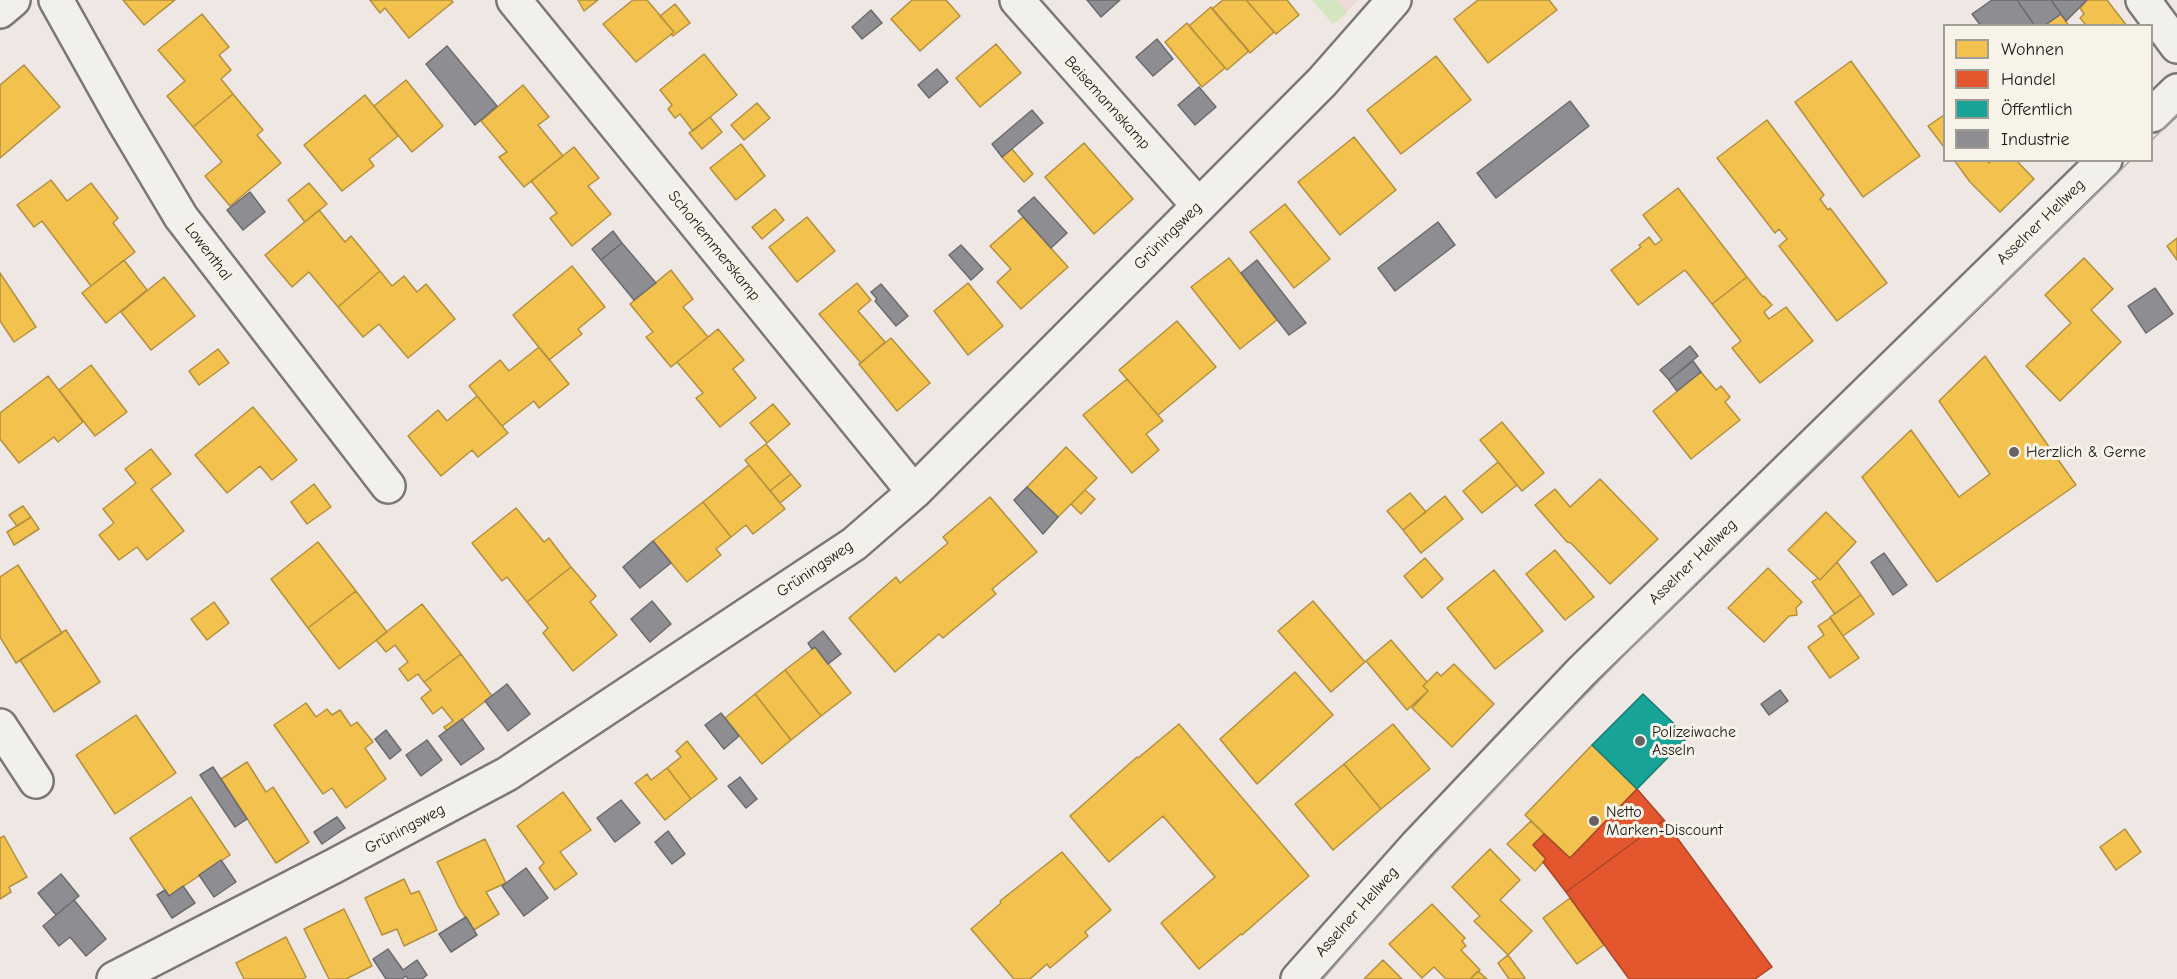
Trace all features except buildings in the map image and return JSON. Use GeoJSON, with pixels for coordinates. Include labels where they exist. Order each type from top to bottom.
{"type":"FeatureCollection","features":[{"type":"Feature","properties":{"kind":"street"},"geometry":{"type":"LineString","coordinates":[[0,11],[13,0]]}},
{"type":"Feature","properties":{"kind":"street","name":"Lowenthal"},"geometry":{"type":"LineString","coordinates":[[56,0],[181,217],[388,486]]}},
{"type":"Feature","properties":{"kind":"street","name":"Schorlemmerskamp"},"geometry":{"type":"LineString","coordinates":[[514,0],[914,492]]}},
{"type":"Feature","properties":{"kind":"street","name":"Beisemannskamp"},"geometry":{"type":"LineString","coordinates":[[1017,0],[1199,206]]}},
{"type":"Feature","properties":{"kind":"street","name":"Grüningsweg"},"geometry":{"type":"LineString","coordinates":[[114,979],[507,774],[854,544],[914,492],[1199,206],[1322,82],[1394,0]]}},
{"type":"Feature","properties":{"kind":"street"},"geometry":{"type":"LineString","coordinates":[[2143,0],[2177,46]]}},
{"type":"Feature","properties":{"kind":"street"},"geometry":{"type":"LineString","coordinates":[[2153,113],[2177,91]]}},
{"type":"Feature","properties":{"kind":"street","name":"Asselner Hellweg"},"geometry":{"type":"LineString","coordinates":[[1298,979],[1417,845],[1581,672],[2103,162]]}},
{"type":"Feature","properties":{"kind":"street"},"geometry":{"type":"LineString","coordinates":[[0,726],[36,781]]}},
{"type":"Feature","properties":{"kind":"shaded area"},"geometry":{"type":"Polygon","coordinates":[[[1312,0],[1359,0],[1333,24],[1312,0]]]}},
{"type":"Feature","properties":{"kind":"green space"},"geometry":{"type":"Polygon","coordinates":[[[1312,0],[1336,0],[1347,13],[1333,24],[1312,0]]]}},
{"type":"Feature","properties":{"kind":"tram line"},"geometry":{"type":"LineString","coordinates":[[2153,139],[2177,115]]}},
{"type":"Feature","properties":{"kind":"tram line"},"geometry":{"type":"LineString","coordinates":[[1323,979],[1516,766],[1616,663],[1821,460],[2129,162]]}},
{"type":"Feature","properties":{"kind":"place","name":"Herzlich & Gerne"},"geometry":{"type":"Point","coordinates":[2014,452]}},
{"type":"Feature","properties":{"kind":"place","name":"Polizeiwache Asseln"},"geometry":{"type":"Point","coordinates":[1640,741]}},
{"type":"Feature","properties":{"kind":"place","name":"Netto Marken-Discount"},"geometry":{"type":"Point","coordinates":[1594,821]}}]}
